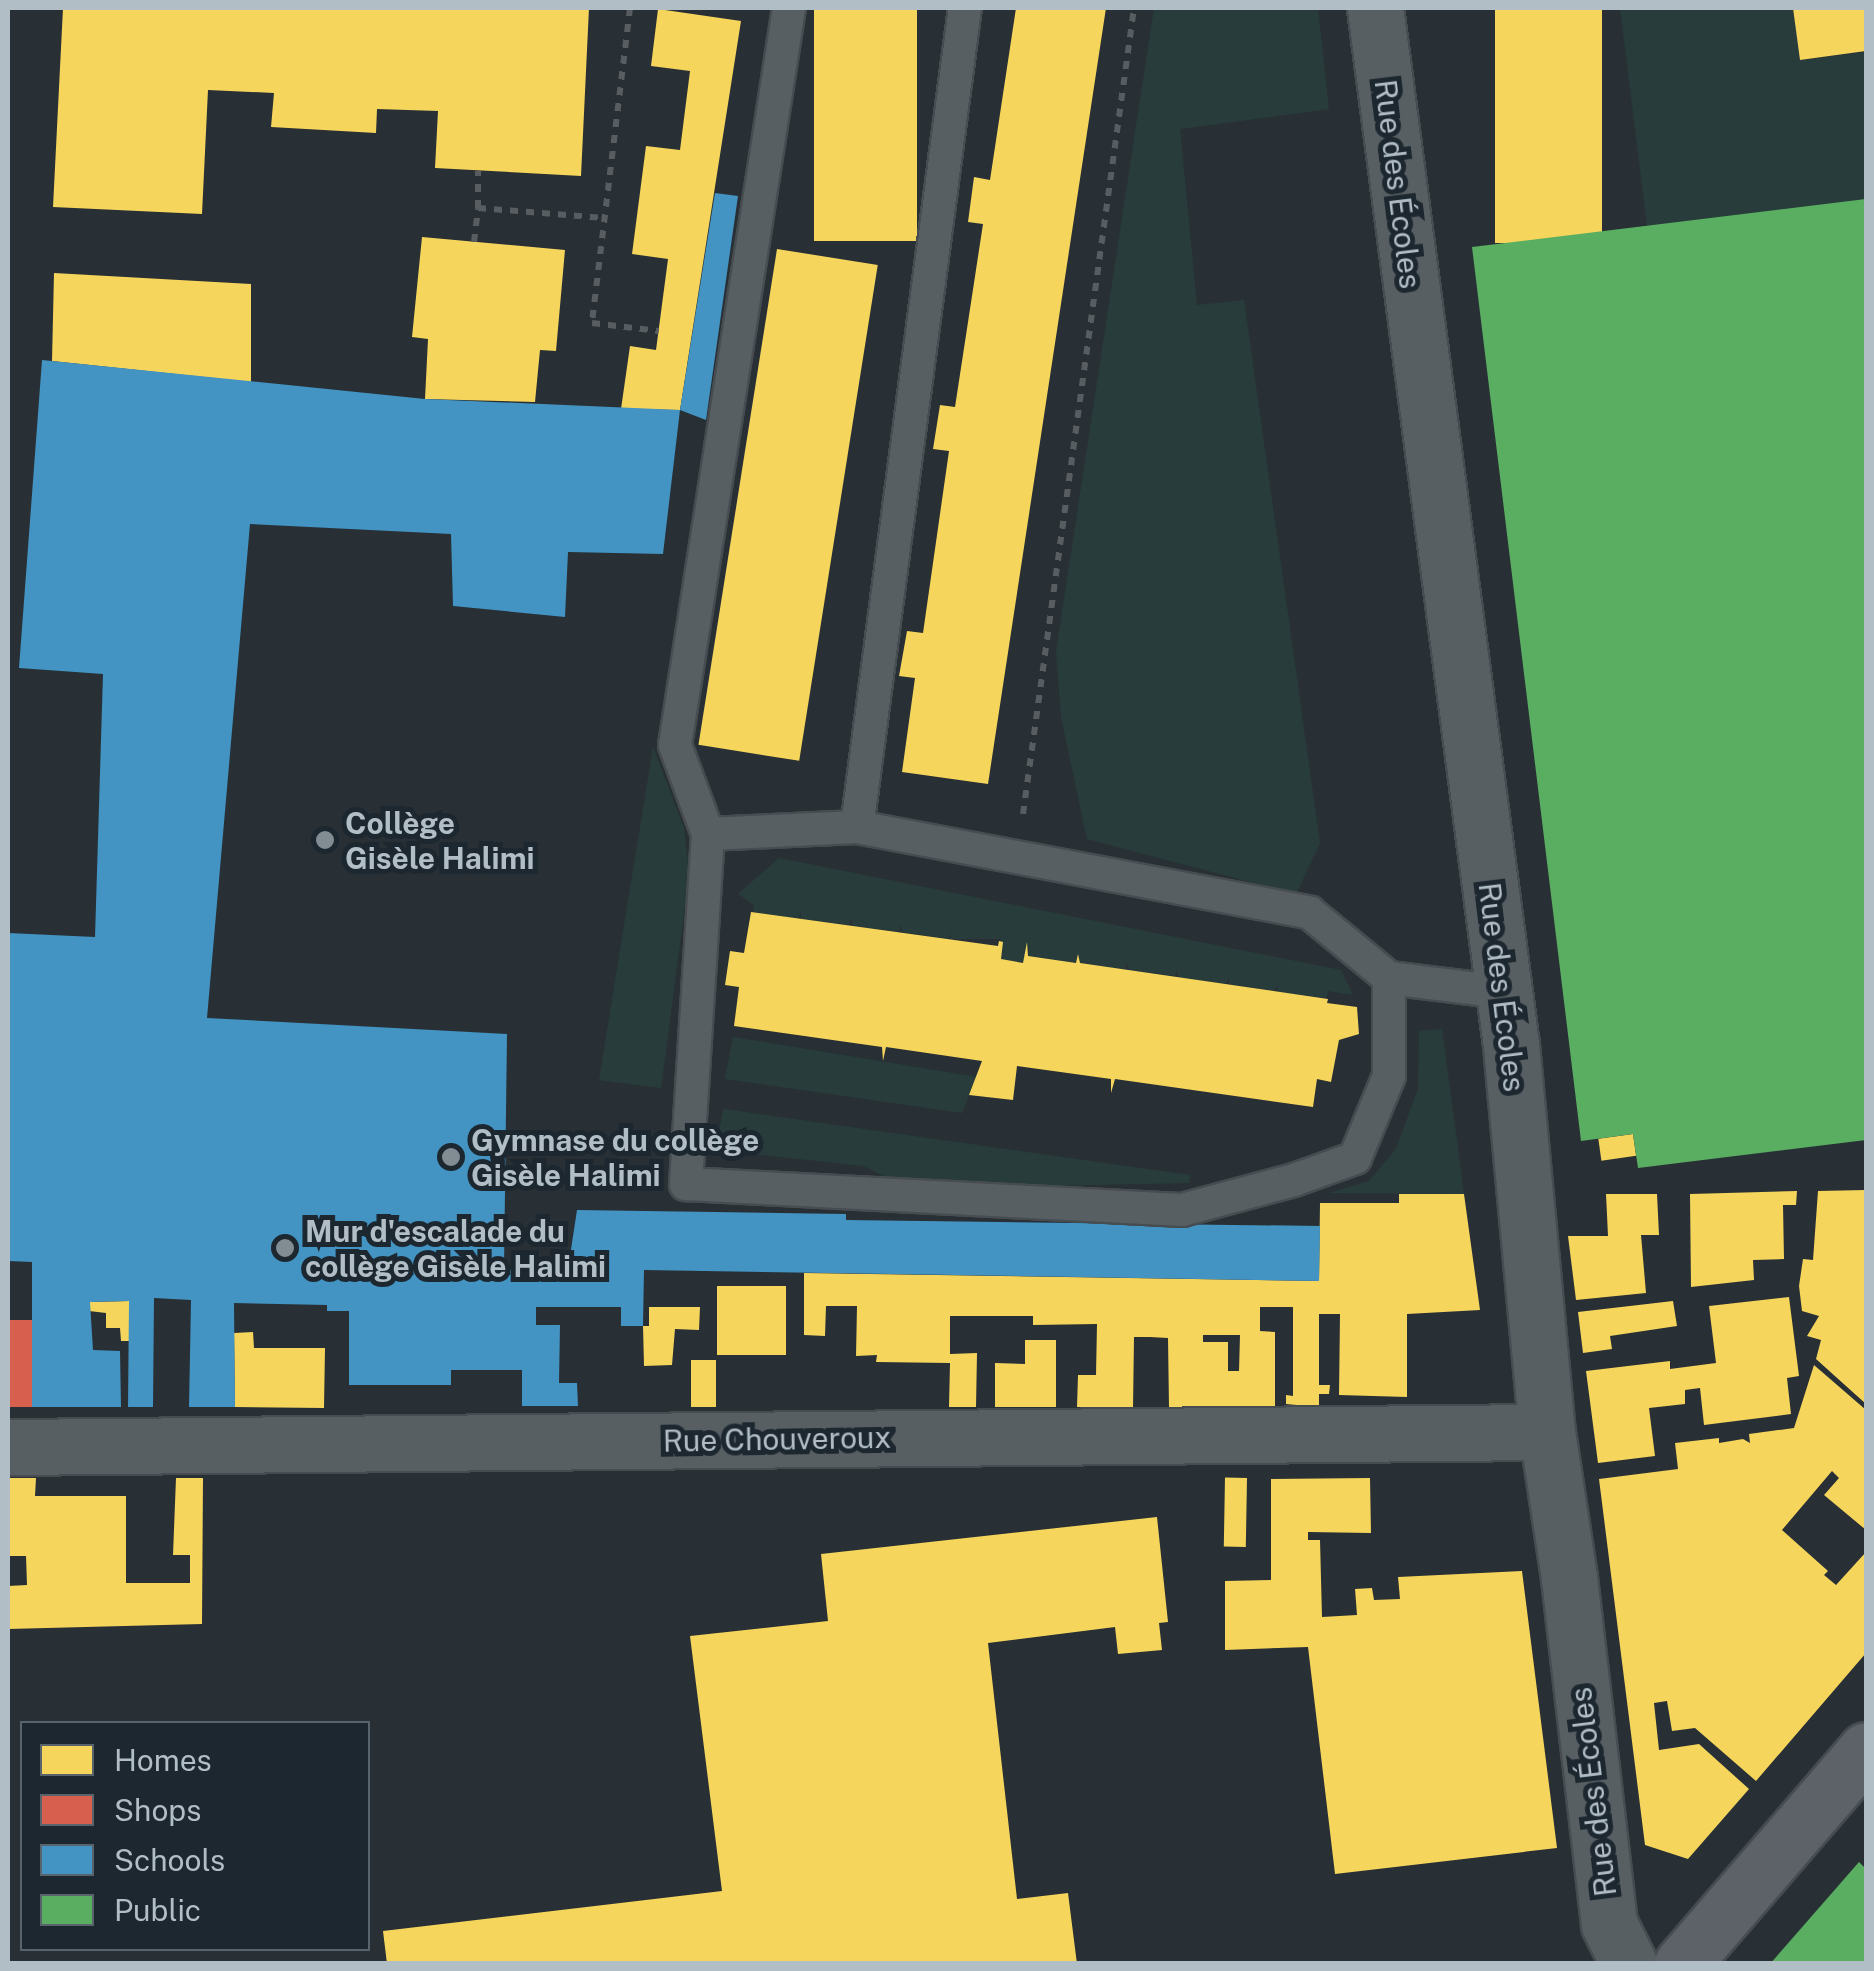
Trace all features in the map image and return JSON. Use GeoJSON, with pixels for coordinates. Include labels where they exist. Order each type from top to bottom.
{"type":"FeatureCollection","features":[{"type":"Feature","properties":{"kind":"main road"},"geometry":{"type":"LineString","coordinates":[[1682,1964],[1866,1750]]}},
{"type":"Feature","properties":{"kind":"street","name":"Rue des Écoles"},"geometry":{"type":"LineString","coordinates":[[1375,8],[1503,992],[1546,1432],[1569,1578],[1608,1924],[1629,1964]]}},
{"type":"Feature","properties":{"kind":"street","name":"Rue Chouveroux"},"geometry":{"type":"LineString","coordinates":[[8,1447],[1546,1432]]}},
{"type":"Feature","properties":{"kind":"lane"},"geometry":{"type":"LineString","coordinates":[[790,8],[674,745],[708,834],[686,1184],[1182,1210],[1294,1180],[1356,1158],[1388,1076],[1388,978]]}},
{"type":"Feature","properties":{"kind":"lane"},"geometry":{"type":"LineString","coordinates":[[857,827],[966,8]]}},
{"type":"Feature","properties":{"kind":"lane"},"geometry":{"type":"LineString","coordinates":[[708,834],[857,827],[1310,914],[1388,978],[1503,992]]}},
{"type":"Feature","properties":{"kind":"path"},"geometry":{"type":"LineString","coordinates":[[630,8],[592,323],[659,331]]}},
{"type":"Feature","properties":{"kind":"path"},"geometry":{"type":"LineString","coordinates":[[1017,858],[1134,8]]}},
{"type":"Feature","properties":{"kind":"path"},"geometry":{"type":"LineString","coordinates":[[474,242],[478,171]]}},
{"type":"Feature","properties":{"kind":"path"},"geometry":{"type":"LineString","coordinates":[[478,208],[604,218]]}},
{"type":"Feature","properties":{"kind":"green space"},"geometry":{"type":"Polygon","coordinates":[[[1154,8],[1318,8],[1329,109],[1180,129],[1197,305],[1244,300],[1320,843],[1296,894],[1087,839],[1061,717],[1056,652],[1154,8]]]}},
{"type":"Feature","properties":{"kind":"green space"},"geometry":{"type":"Polygon","coordinates":[[[1620,8],[1793,8],[1801,60],[1866,52],[1866,1140],[1737,1156],[1647,225],[1620,8]]]}},
{"type":"Feature","properties":{"kind":"green space"},"geometry":{"type":"Polygon","coordinates":[[[653,747],[684,828],[689,875],[661,1088],[599,1080],[653,747]]]}},
{"type":"Feature","properties":{"kind":"green space"},"geometry":{"type":"Polygon","coordinates":[[[779,858],[1341,970],[1353,995],[1328,991],[1326,998],[1278,992],[1277,984],[1275,991],[1229,984],[1229,977],[1226,984],[1178,978],[1177,969],[1175,976],[1129,970],[1127,962],[1125,970],[1080,963],[1078,955],[1076,963],[1028,956],[1029,944],[1023,963],[1001,959],[1001,939],[951,939],[950,932],[949,939],[902,932],[901,924],[899,932],[852,926],[852,918],[849,925],[801,919],[801,911],[798,919],[753,912],[754,905],[738,894],[779,858]]]}},
{"type":"Feature","properties":{"kind":"green space"},"geometry":{"type":"Polygon","coordinates":[[[1442,1029],[1464,1194],[1329,1193],[1369,1181],[1396,1149],[1418,1089],[1419,1031],[1442,1029]]]}},
{"type":"Feature","properties":{"kind":"green space"},"geometry":{"type":"Polygon","coordinates":[[[733,1037],[977,1077],[962,1113],[725,1079],[733,1037]]]}},
{"type":"Feature","properties":{"kind":"green space"},"geometry":{"type":"Polygon","coordinates":[[[723,1109],[1190,1175],[1189,1183],[989,1187],[896,1182],[864,1166],[716,1150],[723,1109]]]}},
{"type":"Feature","properties":{"kind":"building: Homes"},"geometry":{"type":"Polygon","coordinates":[[[63,8],[589,8],[581,176],[435,168],[438,111],[377,109],[376,133],[271,127],[274,93],[208,90],[202,214],[53,207],[63,8]]]}},
{"type":"Feature","properties":{"kind":"building: Homes"},"geometry":{"type":"Polygon","coordinates":[[[814,8],[917,8],[917,241],[814,241],[814,8]]]}},
{"type":"Feature","properties":{"kind":"building: Homes"},"geometry":{"type":"Polygon","coordinates":[[[1016,8],[1106,8],[988,784],[902,772],[915,678],[899,676],[907,631],[923,633],[949,451],[933,449],[940,405],[955,407],[983,224],[968,222],[974,177],[990,180],[1016,8]]]}},
{"type":"Feature","properties":{"kind":"building: Homes"},"geometry":{"type":"Polygon","coordinates":[[[1495,8],[1602,8],[1602,243],[1495,243],[1495,8]]]}},
{"type":"Feature","properties":{"kind":"building: Homes"},"geometry":{"type":"Polygon","coordinates":[[[1793,8],[1866,8],[1866,51],[1800,60],[1793,8]]]}},
{"type":"Feature","properties":{"kind":"building: Homes"},"geometry":{"type":"Polygon","coordinates":[[[658,9],[741,21],[680,410],[621,409],[630,346],[656,350],[668,259],[632,254],[646,146],[680,150],[690,71],[651,66],[658,9]]]}},
{"type":"Feature","properties":{"kind":"building: Homes"},"geometry":{"type":"Polygon","coordinates":[[[422,237],[565,250],[556,351],[540,350],[535,402],[425,399],[428,339],[412,337],[422,237]]]}},
{"type":"Feature","properties":{"kind":"building: Homes"},"geometry":{"type":"Polygon","coordinates":[[[777,249],[878,265],[799,761],[698,745],[777,249]]]}},
{"type":"Feature","properties":{"kind":"building: Homes"},"geometry":{"type":"Polygon","coordinates":[[[54,273],[251,284],[251,382],[52,361],[54,273]]]}},
{"type":"Feature","properties":{"kind":"building: Homes"},"geometry":{"type":"Polygon","coordinates":[[[751,912],[998,946],[999,941],[1003,942],[1001,959],[1023,963],[1027,942],[1028,956],[1076,963],[1078,954],[1080,963],[1328,999],[1327,1003],[1357,1007],[1359,1034],[1339,1040],[1331,1082],[1317,1079],[1313,1107],[1115,1079],[1111,1093],[1111,1079],[1017,1066],[1013,1100],[969,1095],[982,1061],[886,1047],[883,1061],[882,1047],[734,1026],[739,987],[725,985],[730,951],[744,953],[751,912]]]}},
{"type":"Feature","properties":{"kind":"building: Homes"},"geometry":{"type":"Polygon","coordinates":[[[1633,1134],[1636,1156],[1601,1161],[1598,1139],[1633,1134]]]}},
{"type":"Feature","properties":{"kind":"building: Homes"},"geometry":{"type":"Polygon","coordinates":[[[1866,1190],[1866,1404],[1816,1359],[1821,1340],[1807,1336],[1819,1316],[1802,1311],[1799,1286],[1803,1259],[1813,1260],[1818,1191],[1866,1190]]]}},
{"type":"Feature","properties":{"kind":"building: Homes"},"geometry":{"type":"Polygon","coordinates":[[[1797,1191],[1796,1205],[1783,1205],[1784,1259],[1753,1260],[1754,1280],[1691,1287],[1690,1194],[1797,1191]]]}},
{"type":"Feature","properties":{"kind":"building: Homes"},"geometry":{"type":"Polygon","coordinates":[[[1399,1194],[1464,1194],[1480,1310],[1407,1314],[1407,1397],[1339,1395],[1340,1314],[1319,1314],[1319,1385],[1330,1385],[1329,1394],[1319,1394],[1319,1407],[1286,1404],[1286,1395],[1293,1396],[1293,1307],[1260,1307],[1260,1331],[1275,1332],[1275,1407],[1169,1408],[1168,1338],[1134,1337],[1133,1408],[1077,1407],[1078,1375],[1096,1375],[1097,1324],[1033,1325],[1033,1316],[950,1316],[950,1354],[977,1353],[976,1407],[949,1407],[950,1363],[876,1362],[877,1355],[856,1356],[857,1306],[826,1306],[825,1336],[804,1335],[804,1273],[1319,1281],[1320,1203],[1399,1203],[1399,1194]],[[1203,1335],[1203,1342],[1228,1342],[1228,1371],[1239,1371],[1240,1335],[1203,1335]]]}},
{"type":"Feature","properties":{"kind":"building: Homes"},"geometry":{"type":"Polygon","coordinates":[[[1606,1194],[1657,1194],[1659,1235],[1641,1235],[1646,1293],[1576,1300],[1568,1236],[1608,1236],[1606,1194]]]}},
{"type":"Feature","properties":{"kind":"building: Homes"},"geometry":{"type":"Polygon","coordinates":[[[717,1286],[786,1286],[786,1355],[717,1355],[717,1286]]]}},
{"type":"Feature","properties":{"kind":"building: Homes"},"geometry":{"type":"Polygon","coordinates":[[[1789,1297],[1799,1376],[1787,1378],[1791,1414],[1704,1425],[1700,1388],[1685,1390],[1685,1404],[1649,1408],[1655,1456],[1598,1463],[1586,1371],[1670,1361],[1670,1369],[1716,1363],[1709,1306],[1789,1297]]]}},
{"type":"Feature","properties":{"kind":"building: Homes"},"geometry":{"type":"Polygon","coordinates":[[[129,1301],[129,1341],[121,1341],[120,1328],[106,1328],[106,1313],[89,1311],[90,1302],[129,1301]]]}},
{"type":"Feature","properties":{"kind":"building: Homes"},"geometry":{"type":"Polygon","coordinates":[[[1673,1301],[1677,1326],[1610,1336],[1612,1349],[1583,1353],[1578,1312],[1673,1301]]]}},
{"type":"Feature","properties":{"kind":"building: Homes"},"geometry":{"type":"Polygon","coordinates":[[[649,1307],[700,1307],[699,1330],[675,1329],[672,1365],[644,1366],[643,1326],[649,1326],[649,1307]]]}},
{"type":"Feature","properties":{"kind":"building: Homes"},"geometry":{"type":"Polygon","coordinates":[[[253,1332],[254,1348],[325,1348],[324,1408],[235,1407],[234,1333],[253,1332]]]}},
{"type":"Feature","properties":{"kind":"building: Homes"},"geometry":{"type":"Polygon","coordinates":[[[1025,1340],[1056,1340],[1056,1407],[995,1407],[995,1363],[1025,1364],[1025,1340]]]}},
{"type":"Feature","properties":{"kind":"building: Homes"},"geometry":{"type":"Polygon","coordinates":[[[691,1360],[716,1360],[716,1407],[691,1407],[691,1360]]]}},
{"type":"Feature","properties":{"kind":"building: Homes"},"geometry":{"type":"Polygon","coordinates":[[[1814,1365],[1866,1410],[1866,1530],[1824,1495],[1839,1478],[1832,1471],[1782,1530],[1828,1571],[1824,1575],[1836,1585],[1866,1552],[1866,1653],[1756,1781],[1695,1728],[1672,1731],[1667,1701],[1654,1703],[1659,1750],[1699,1744],[1749,1789],[1688,1859],[1645,1845],[1599,1479],[1678,1469],[1675,1443],[1719,1438],[1719,1443],[1743,1439],[1750,1443],[1749,1434],[1794,1428],[1814,1365]]]}},
{"type":"Feature","properties":{"kind":"building: Homes"},"geometry":{"type":"Polygon","coordinates":[[[8,1478],[36,1478],[35,1496],[126,1496],[126,1583],[190,1583],[190,1555],[173,1555],[176,1478],[203,1478],[202,1624],[8,1629],[8,1586],[27,1585],[26,1556],[8,1556],[8,1478]]]}},
{"type":"Feature","properties":{"kind":"building: Homes"},"geometry":{"type":"Polygon","coordinates":[[[1225,1478],[1247,1478],[1246,1547],[1224,1547],[1225,1478]]]}},
{"type":"Feature","properties":{"kind":"building: Homes"},"geometry":{"type":"Polygon","coordinates":[[[1370,1478],[1371,1533],[1308,1532],[1308,1540],[1320,1540],[1322,1617],[1357,1615],[1355,1589],[1372,1588],[1374,1600],[1400,1599],[1398,1577],[1522,1571],[1557,1848],[1335,1874],[1308,1647],[1225,1650],[1225,1581],[1271,1580],[1271,1479],[1370,1478]]]}},
{"type":"Feature","properties":{"kind":"building: Homes"},"geometry":{"type":"Polygon","coordinates":[[[1157,1517],[1168,1622],[1159,1623],[1162,1650],[1118,1654],[1115,1627],[988,1643],[1017,1899],[1068,1893],[1077,1964],[387,1964],[383,1931],[722,1891],[690,1636],[828,1621],[821,1554],[1157,1517]]]}},
{"type":"Feature","properties":{"kind":"building: Shops"},"geometry":{"type":"Polygon","coordinates":[[[8,1320],[32,1320],[32,1407],[8,1407],[8,1320]]]}},
{"type":"Feature","properties":{"kind":"building: Schools"},"geometry":{"type":"Polygon","coordinates":[[[715,193],[738,196],[706,420],[680,410],[715,193]]]}},
{"type":"Feature","properties":{"kind":"building: Schools"},"geometry":{"type":"Polygon","coordinates":[[[42,360],[425,399],[680,410],[663,554],[568,552],[565,617],[453,606],[451,534],[250,524],[207,1018],[507,1034],[504,1269],[568,1269],[577,1210],[846,1214],[846,1220],[1320,1226],[1319,1281],[644,1270],[643,1326],[621,1326],[621,1307],[536,1307],[536,1325],[560,1325],[559,1383],[577,1383],[578,1406],[522,1406],[522,1370],[451,1370],[451,1385],[349,1385],[349,1311],[327,1311],[327,1305],[234,1303],[235,1407],[189,1407],[191,1300],[154,1298],[153,1407],[128,1407],[129,1301],[90,1302],[93,1350],[120,1351],[121,1407],[32,1407],[32,1262],[8,1261],[8,933],[95,937],[103,674],[19,668],[42,360]]]}},
{"type":"Feature","properties":{"kind":"building: Public"},"geometry":{"type":"Polygon","coordinates":[[[1866,199],[1866,1140],[1638,1168],[1633,1134],[1581,1141],[1472,247],[1866,199]]]}},
{"type":"Feature","properties":{"kind":"building: Public"},"geometry":{"type":"Polygon","coordinates":[[[1859,1862],[1866,1869],[1866,1964],[1770,1964],[1859,1862]]]}},
{"type":"Feature","properties":{"kind":"place","name":"Collège Gisèle Halimi"},"geometry":{"type":"Point","coordinates":[325,840]}},
{"type":"Feature","properties":{"kind":"place","name":"Gymnase du collège Gisèle Halimi"},"geometry":{"type":"Point","coordinates":[451,1157]}},
{"type":"Feature","properties":{"kind":"place","name":"Mur d'escalade du collège Gisèle Halimi"},"geometry":{"type":"Point","coordinates":[285,1248]}}]}
